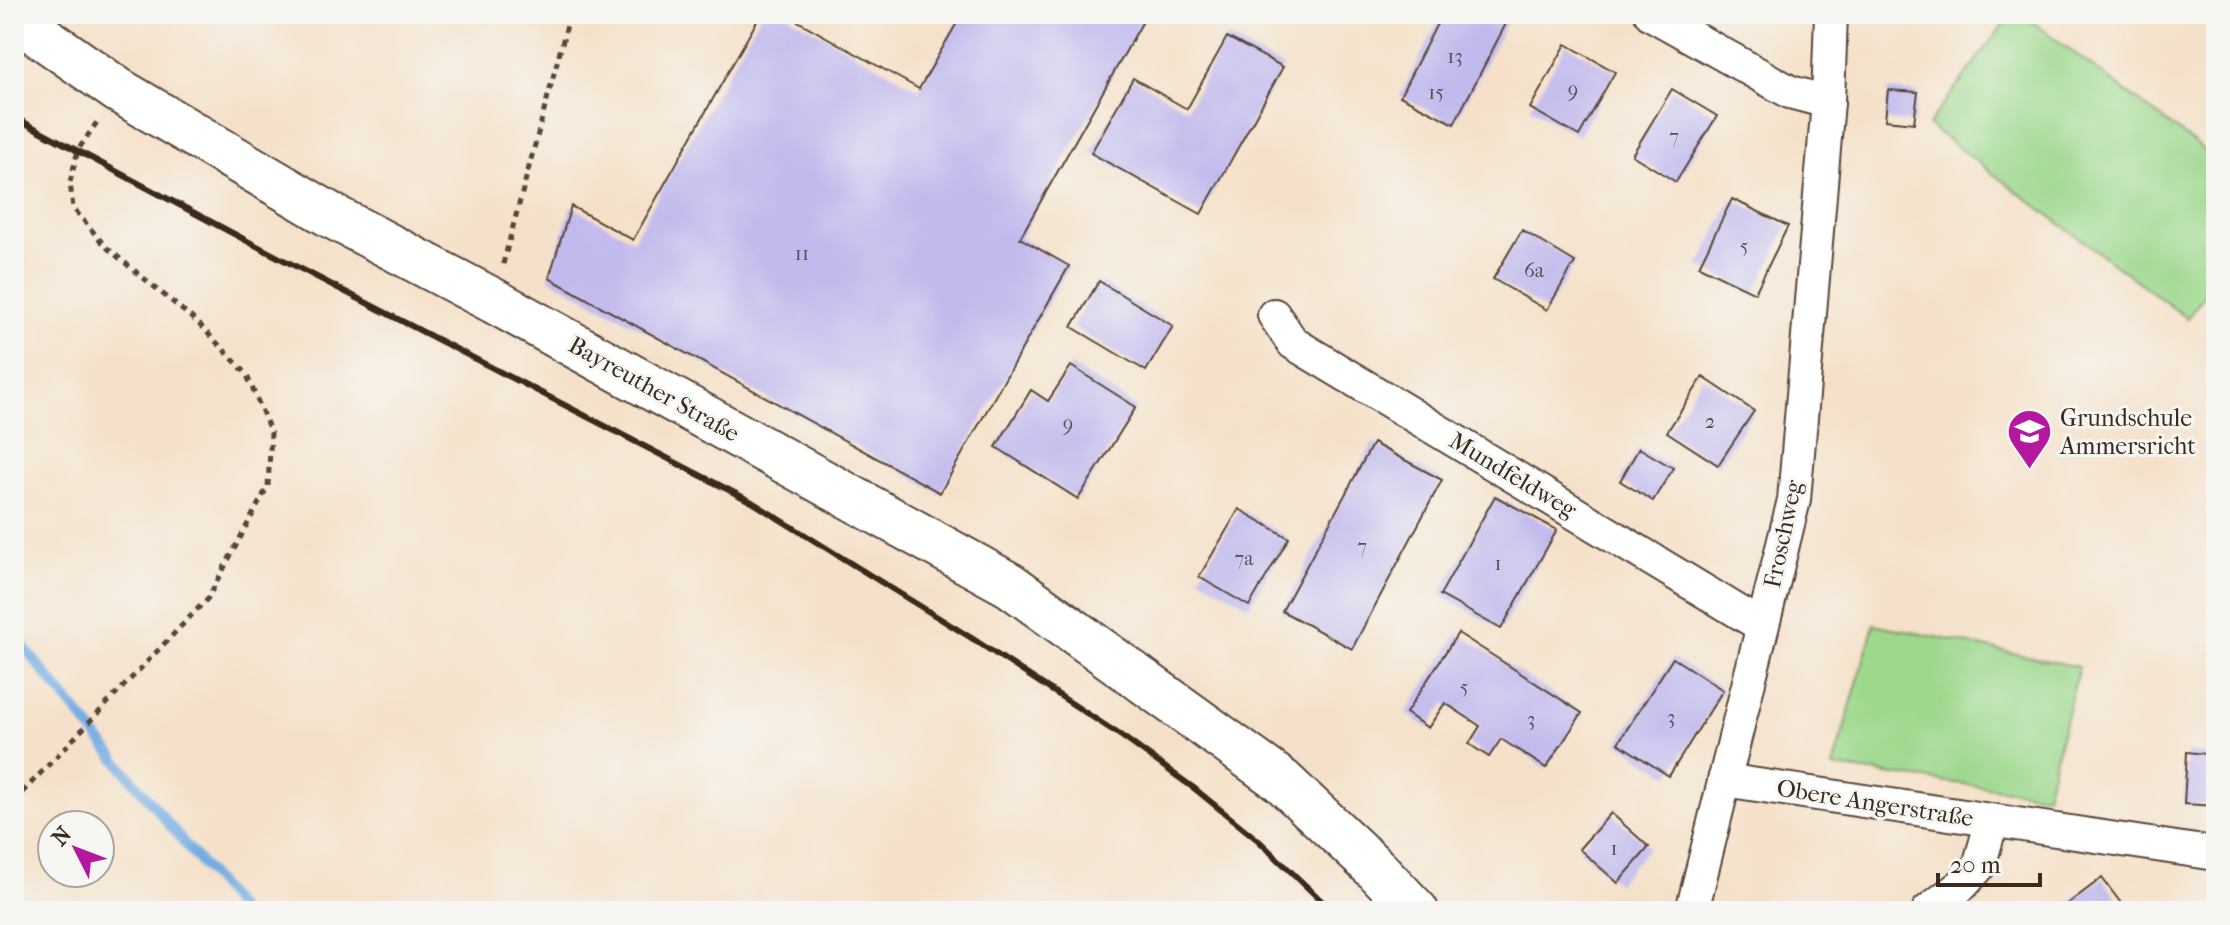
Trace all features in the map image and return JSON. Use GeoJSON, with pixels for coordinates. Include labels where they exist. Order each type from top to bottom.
{"type":"FeatureCollection","features":[{"type":"Feature","properties":{"kind":"main road","name":"Bayreuther Straße"},"geometry":{"type":"LineString","coordinates":[[14,17],[118,90],[332,216],[494,301],[1010,585],[1282,781],[1416,911]]}},
{"type":"Feature","properties":{"kind":"street"},"geometry":{"type":"LineString","coordinates":[[1651,14],[1790,92],[1828,102]]}},
{"type":"Feature","properties":{"kind":"street","name":"Froschweg"},"geometry":{"type":"LineString","coordinates":[[1692,911],[1794,500],[1828,102],[1831,14]]}},
{"type":"Feature","properties":{"kind":"street","name":"Mundfeldweg"},"geometry":{"type":"LineString","coordinates":[[1274,315],[1293,343],[1762,626]]}},
{"type":"Feature","properties":{"kind":"street","name":"Obere Angerstraße"},"geometry":{"type":"LineString","coordinates":[[1724,780],[2216,854]]}},
{"type":"Feature","properties":{"kind":"street"},"geometry":{"type":"LineString","coordinates":[[1928,911],[1963,884],[1979,866],[1992,821]]}},
{"type":"Feature","properties":{"kind":"path"},"geometry":{"type":"LineString","coordinates":[[494,301],[570,14]]}},
{"type":"Feature","properties":{"kind":"path"},"geometry":{"type":"LineString","coordinates":[[14,801],[208,598],[268,486],[271,433],[246,373],[198,323],[106,247],[73,208],[70,182],[78,150],[118,90]]}},
{"type":"Feature","properties":{"kind":"green space"},"geometry":{"type":"Polygon","coordinates":[[[2011,14],[2022,14],[2216,159],[2216,280],[2187,318],[1928,125],[2011,14]]]}},
{"type":"Feature","properties":{"kind":"green space"},"geometry":{"type":"Polygon","coordinates":[[[1874,624],[2079,667],[2046,795],[1833,767],[1874,624]]]}},
{"type":"Feature","properties":{"kind":"building"},"geometry":{"type":"Polygon","coordinates":[[[761,14],[785,14],[919,89],[962,14],[1147,14],[1020,238],[1069,266],[940,493],[549,278],[571,206],[633,240],[761,14]]]}},
{"type":"Feature","properties":{"kind":"building"},"geometry":{"type":"Polygon","coordinates":[[[1442,14],[1511,14],[1454,124],[1400,96],[1442,14]]]}},
{"type":"Feature","properties":{"kind":"building"},"geometry":{"type":"Polygon","coordinates":[[[1227,37],[1283,67],[1201,214],[1091,153],[1133,78],[1187,109],[1227,37]]]}},
{"type":"Feature","properties":{"kind":"building"},"geometry":{"type":"Polygon","coordinates":[[[1566,44],[1615,72],[1579,136],[1530,108],[1566,44]]]}},
{"type":"Feature","properties":{"kind":"building"},"geometry":{"type":"Polygon","coordinates":[[[1672,89],[1717,116],[1676,182],[1632,155],[1672,89]]]}},
{"type":"Feature","properties":{"kind":"building"},"geometry":{"type":"Polygon","coordinates":[[[1888,90],[1918,92],[1914,123],[1885,120],[1888,90]]]}},
{"type":"Feature","properties":{"kind":"building"},"geometry":{"type":"Polygon","coordinates":[[[1732,199],[1788,226],[1755,293],[1699,266],[1732,199]]]}},
{"type":"Feature","properties":{"kind":"building"},"geometry":{"type":"Polygon","coordinates":[[[1522,230],[1575,262],[1547,310],[1493,279],[1522,230]]]}},
{"type":"Feature","properties":{"kind":"building"},"geometry":{"type":"Polygon","coordinates":[[[1099,281],[1173,326],[1146,371],[1072,327],[1099,281]]]}},
{"type":"Feature","properties":{"kind":"building"},"geometry":{"type":"Polygon","coordinates":[[[1071,366],[1136,407],[1078,499],[996,447],[1031,390],[1048,401],[1071,366]]]}},
{"type":"Feature","properties":{"kind":"building"},"geometry":{"type":"Polygon","coordinates":[[[1703,377],[1754,411],[1718,465],[1667,432],[1703,377]]]}},
{"type":"Feature","properties":{"kind":"building"},"geometry":{"type":"Polygon","coordinates":[[[1373,443],[1442,480],[1352,649],[1282,611],[1373,443]]]}},
{"type":"Feature","properties":{"kind":"building"},"geometry":{"type":"Polygon","coordinates":[[[1639,448],[1673,468],[1653,501],[1620,481],[1639,448]]]}},
{"type":"Feature","properties":{"kind":"building"},"geometry":{"type":"Polygon","coordinates":[[[1495,496],[1557,530],[1501,629],[1440,595],[1495,496]]]}},
{"type":"Feature","properties":{"kind":"building"},"geometry":{"type":"Polygon","coordinates":[[[1239,509],[1289,538],[1249,606],[1199,577],[1239,509]]]}},
{"type":"Feature","properties":{"kind":"building"},"geometry":{"type":"Polygon","coordinates":[[[1458,633],[1582,713],[1546,768],[1501,739],[1489,757],[1469,744],[1480,726],[1445,703],[1428,728],[1406,713],[1458,633]]]}},
{"type":"Feature","properties":{"kind":"building"},"geometry":{"type":"Polygon","coordinates":[[[1673,658],[1723,690],[1669,776],[1618,743],[1673,658]]]}},
{"type":"Feature","properties":{"kind":"building"},"geometry":{"type":"Polygon","coordinates":[[[2187,752],[2216,755],[2216,806],[2184,804],[2187,752]]]}},
{"type":"Feature","properties":{"kind":"building"},"geometry":{"type":"Polygon","coordinates":[[[1611,813],[1649,847],[1618,883],[1579,849],[1611,813]]]}},
{"type":"Feature","properties":{"kind":"building"},"geometry":{"type":"Polygon","coordinates":[[[2102,878],[2127,911],[2058,911],[2102,878]]]}},
{"type":"Feature","properties":{"kind":"waterway"},"geometry":{"type":"LineString","coordinates":[[14,635],[240,911]]}},
{"type":"Feature","properties":{"kind":"railway"},"geometry":{"type":"LineString","coordinates":[[14,117],[752,502],[973,639],[1123,737],[1195,789],[1259,841],[1332,911]]}},
{"type":"Feature","properties":{"kind":"place","name":"Grundschule Ammersricht"},"geometry":{"type":"Point","coordinates":[2029,471]}}]}
